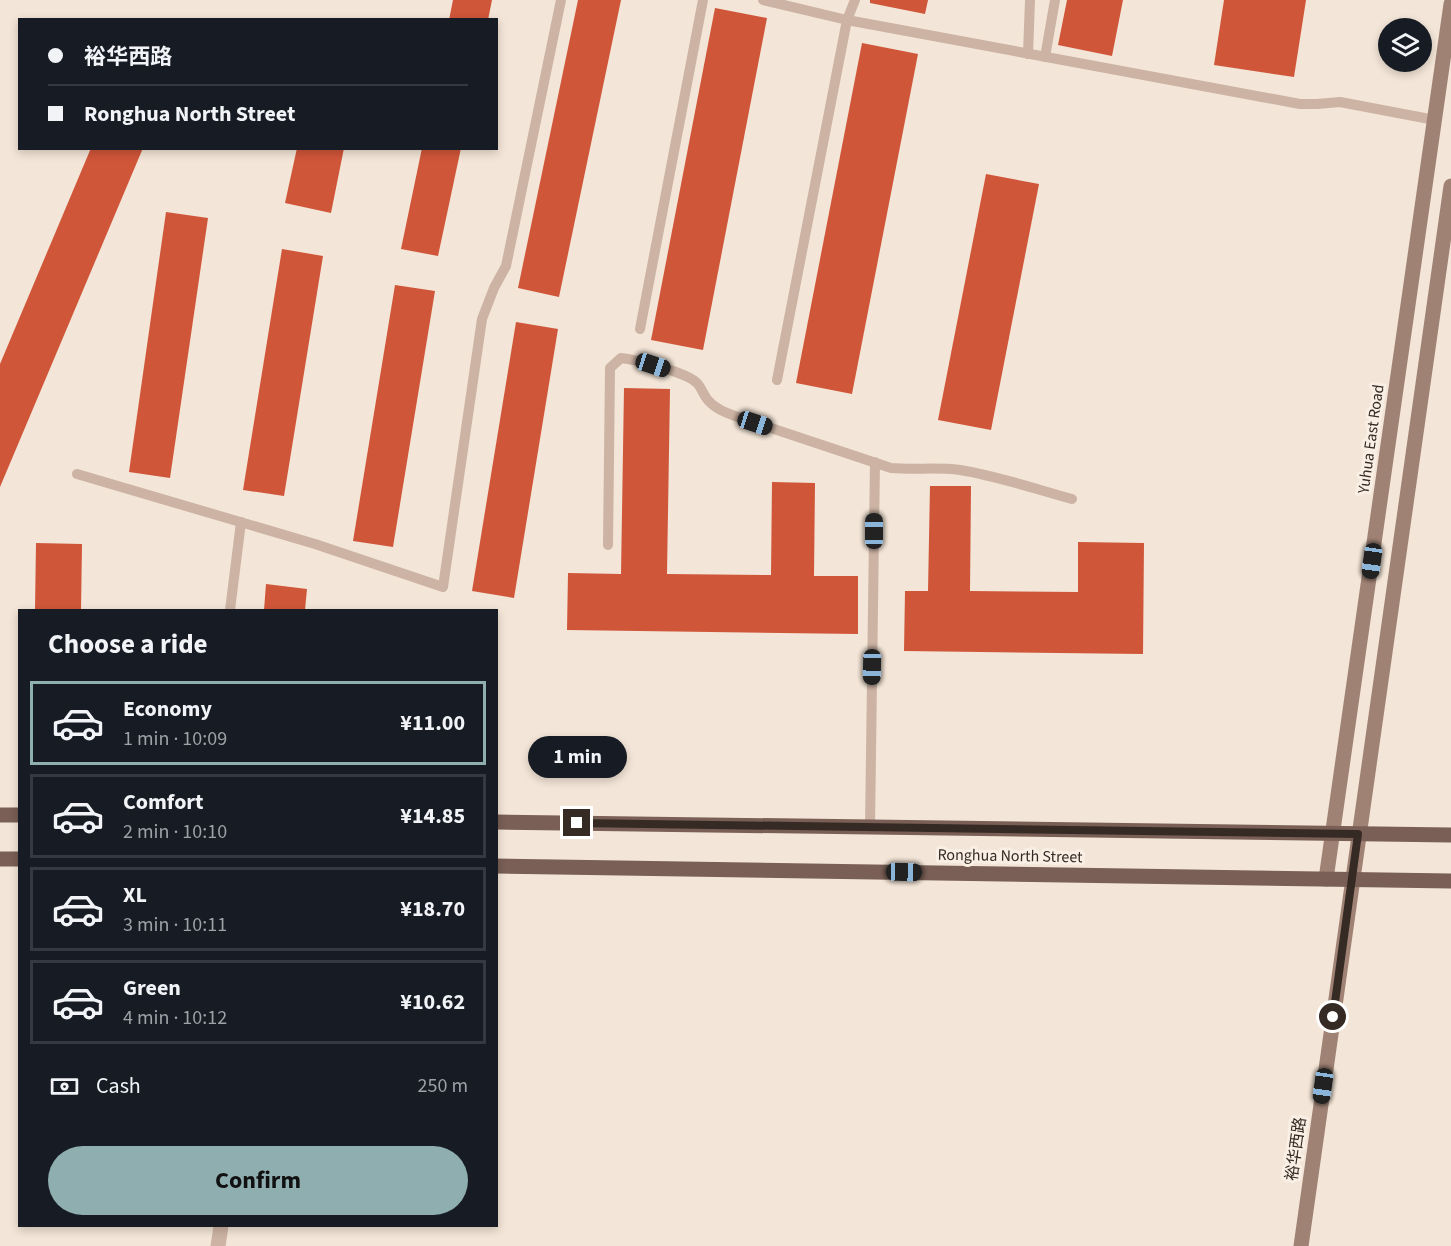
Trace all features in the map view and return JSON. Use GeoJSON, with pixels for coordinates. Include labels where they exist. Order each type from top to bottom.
{"type":"FeatureCollection","features":[{"type":"Feature","properties":{"kind":"main road"},"geometry":{"type":"LineString","coordinates":[[0,815],[18,815]]}},
{"type":"Feature","properties":{"kind":"main road","name":"Ronghua North Street"},"geometry":{"type":"LineString","coordinates":[[498,822],[1451,836]]}},
{"type":"Feature","properties":{"kind":"main road"},"geometry":{"type":"LineString","coordinates":[[0,859],[18,860]]}},
{"type":"Feature","properties":{"kind":"main road","name":"Ronghua North Street"},"geometry":{"type":"LineString","coordinates":[[498,866],[1451,881]]}},
{"type":"Feature","properties":{"kind":"street","name":"Yuhua East Road"},"geometry":{"type":"LineString","coordinates":[[1326,879],[1451,4]]}},
{"type":"Feature","properties":{"kind":"street"},"geometry":{"type":"LineString","coordinates":[[1352,879],[1451,186]]}},
{"type":"Feature","properties":{"kind":"street","name":"裕华西路"},"geometry":{"type":"LineString","coordinates":[[1301,1246],[1352,879]]}},
{"type":"Feature","properties":{"kind":"street"},"geometry":{"type":"LineString","coordinates":[[218,1246],[221,1227]]}},
{"type":"Feature","properties":{"kind":"lane"},"geometry":{"type":"LineString","coordinates":[[77,474],[315,544],[443,587],[482,319],[494,288],[506,266],[561,0]]}},
{"type":"Feature","properties":{"kind":"lane"},"geometry":{"type":"LineString","coordinates":[[640,329],[704,0]]}},
{"type":"Feature","properties":{"kind":"lane"},"geometry":{"type":"LineString","coordinates":[[763,0],[847,20],[1300,104],[1340,102],[1435,120]]}},
{"type":"Feature","properties":{"kind":"lane"},"geometry":{"type":"LineString","coordinates":[[777,380],[847,20],[855,0]]}},
{"type":"Feature","properties":{"kind":"lane"},"geometry":{"type":"LineString","coordinates":[[1028,54],[1030,0]]}},
{"type":"Feature","properties":{"kind":"lane"},"geometry":{"type":"LineString","coordinates":[[1045,57],[1055,0]]}},
{"type":"Feature","properties":{"kind":"lane"},"geometry":{"type":"LineString","coordinates":[[608,545],[610,368],[621,358],[635,360],[689,377],[698,383],[707,399],[716,408],[735,416],[891,468],[917,470],[939,468],[988,475],[1072,499]]}},
{"type":"Feature","properties":{"kind":"lane"},"geometry":{"type":"LineString","coordinates":[[870,827],[875,462]]}},
{"type":"Feature","properties":{"kind":"lane"},"geometry":{"type":"LineString","coordinates":[[230,609],[241,522]]}},
{"type":"Feature","properties":{"kind":"building"},"geometry":{"type":"Polygon","coordinates":[[[453,0],[492,0],[488,18],[449,18],[453,0]]]}},
{"type":"Feature","properties":{"kind":"building"},"geometry":{"type":"Polygon","coordinates":[[[578,0],[621,0],[559,297],[518,288],[578,0]]]}},
{"type":"Feature","properties":{"kind":"building"},"geometry":{"type":"Polygon","coordinates":[[[870,0],[928,0],[925,14],[870,3],[870,0]]]}},
{"type":"Feature","properties":{"kind":"building"},"geometry":{"type":"Polygon","coordinates":[[[1067,0],[1123,0],[1112,56],[1058,45],[1067,0]]]}},
{"type":"Feature","properties":{"kind":"building"},"geometry":{"type":"Polygon","coordinates":[[[1224,0],[1306,0],[1294,77],[1214,65],[1224,0]]]}},
{"type":"Feature","properties":{"kind":"building"},"geometry":{"type":"Polygon","coordinates":[[[715,8],[767,18],[703,350],[651,340],[715,8]]]}},
{"type":"Feature","properties":{"kind":"building"},"geometry":{"type":"Polygon","coordinates":[[[862,43],[918,54],[852,394],[796,383],[862,43]]]}},
{"type":"Feature","properties":{"kind":"building"},"geometry":{"type":"Polygon","coordinates":[[[90,150],[142,150],[0,487],[0,364],[90,150]]]}},
{"type":"Feature","properties":{"kind":"building"},"geometry":{"type":"Polygon","coordinates":[[[297,150],[344,150],[331,213],[285,203],[297,150]]]}},
{"type":"Feature","properties":{"kind":"building"},"geometry":{"type":"Polygon","coordinates":[[[422,150],[461,150],[438,256],[401,249],[422,150]]]}},
{"type":"Feature","properties":{"kind":"building"},"geometry":{"type":"Polygon","coordinates":[[[986,174],[1039,184],[991,430],[938,420],[986,174]]]}},
{"type":"Feature","properties":{"kind":"building"},"geometry":{"type":"Polygon","coordinates":[[[166,212],[208,218],[170,478],[129,472],[166,212]]]}},
{"type":"Feature","properties":{"kind":"building"},"geometry":{"type":"Polygon","coordinates":[[[282,249],[323,256],[284,496],[243,490],[282,249]]]}},
{"type":"Feature","properties":{"kind":"building"},"geometry":{"type":"Polygon","coordinates":[[[395,285],[435,291],[393,547],[353,541],[395,285]]]}},
{"type":"Feature","properties":{"kind":"building"},"geometry":{"type":"Polygon","coordinates":[[[516,322],[558,329],[514,598],[472,591],[516,322]]]}},
{"type":"Feature","properties":{"kind":"building"},"geometry":{"type":"Polygon","coordinates":[[[624,388],[670,389],[667,574],[771,575],[772,482],[815,483],[814,576],[858,576],[858,634],[567,630],[568,573],[621,574],[624,388]]]}},
{"type":"Feature","properties":{"kind":"building"},"geometry":{"type":"Polygon","coordinates":[[[930,486],[971,486],[970,591],[1078,592],[1078,542],[1144,543],[1143,654],[904,651],[905,591],[928,591],[930,486]]]}},
{"type":"Feature","properties":{"kind":"building"},"geometry":{"type":"Polygon","coordinates":[[[36,543],[82,544],[81,609],[35,609],[36,543]]]}},
{"type":"Feature","properties":{"kind":"building"},"geometry":{"type":"Polygon","coordinates":[[[266,584],[307,589],[305,609],[264,609],[266,584]]]}},
{"type":"Feature","properties":{"kind":"route"},"geometry":{"type":"LineString","coordinates":[[577,823],[1358,834],[1333,1017]]}}]}
